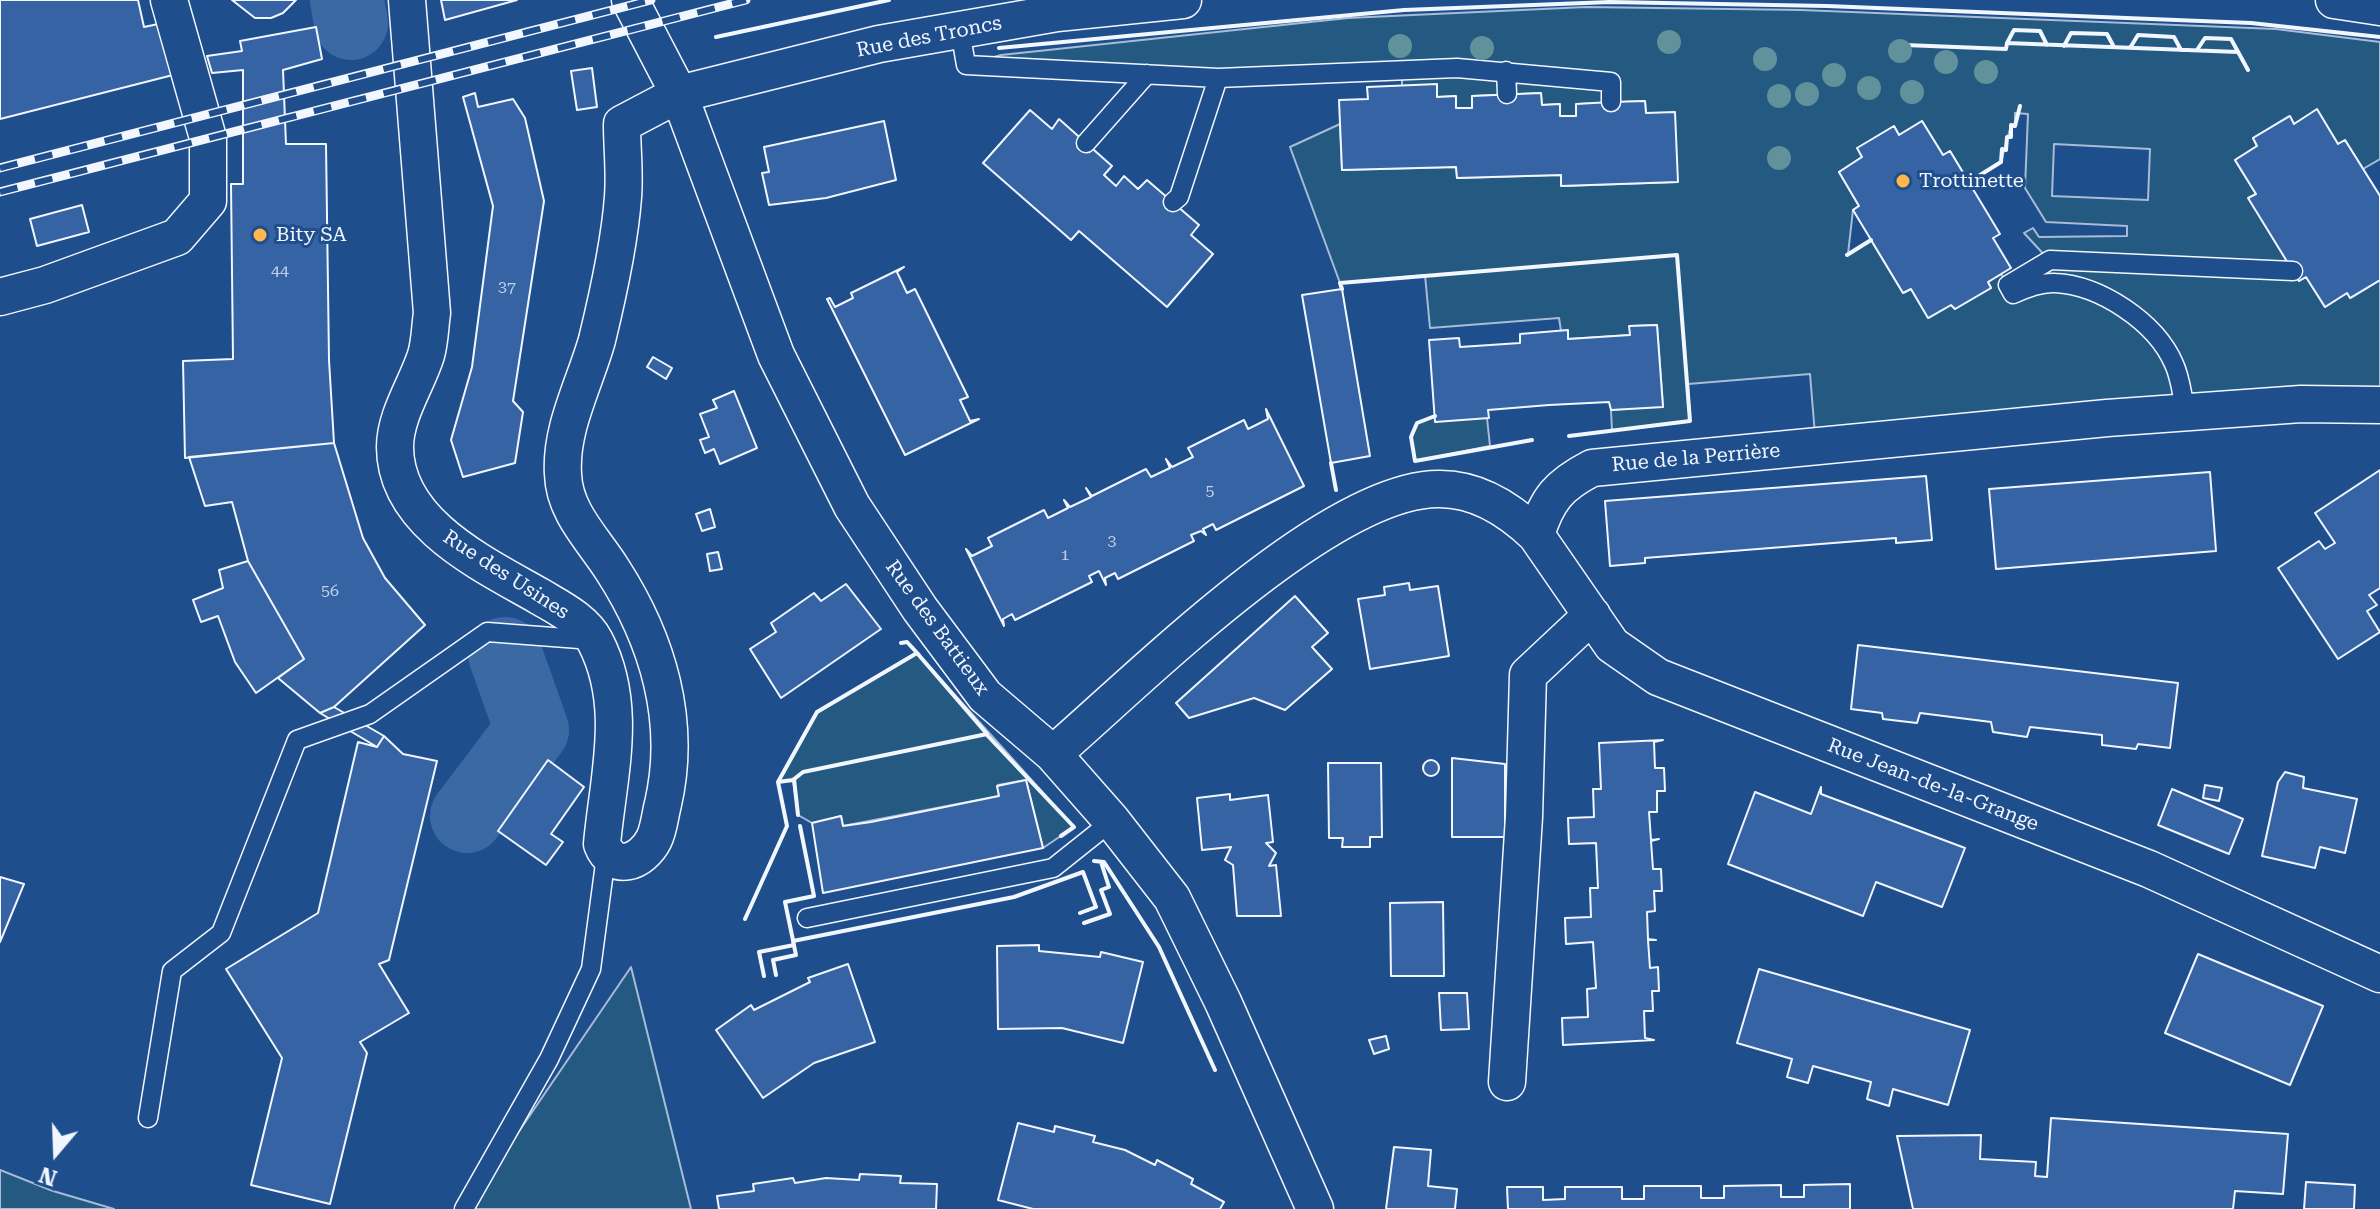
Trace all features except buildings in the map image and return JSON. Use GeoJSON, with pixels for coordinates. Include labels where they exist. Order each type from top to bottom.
{"type":"FeatureCollection","features":[{"type":"Feature","properties":{"kind":"street"},"geometry":{"type":"LineString","coordinates":[[0,297],[45,285],[177,237],[208,201],[208,138],[169,0]]}},
{"type":"Feature","properties":{"kind":"street","name":"Rue des Usines"},"geometry":{"type":"LineString","coordinates":[[407,0],[432,313],[427,353],[406,403],[395,446],[406,490],[428,523],[464,553],[571,614],[595,640],[609,685],[616,736],[602,844],[612,859]]}},
{"type":"Feature","properties":{"kind":"street","name":"Rue des Battieux"},"geometry":{"type":"LineString","coordinates":[[630,0],[679,94],[776,355],[852,506],[920,609],[985,696],[1053,754],[1112,821],[1172,898],[1223,1002],[1315,1209]]}},
{"type":"Feature","properties":{"kind":"street","name":"Rue des Troncs"},"geometry":{"type":"LineString","coordinates":[[612,859],[631,862],[643,855],[655,838],[669,778],[671,719],[650,637],[613,570],[575,518],[562,475],[568,430],[597,339],[623,198],[622,124],[679,94],[879,44],[1057,13],[1183,0]]}},
{"type":"Feature","properties":{"kind":"street"},"geometry":{"type":"LineString","coordinates":[[2334,0],[2380,7]]}},
{"type":"Feature","properties":{"kind":"street","name":"Rue de la Perrière"},"geometry":{"type":"LineString","coordinates":[[1536,535],[1543,511],[1564,482],[1592,468],[2186,412],[2301,404],[2380,405]]}},
{"type":"Feature","properties":{"kind":"street"},"geometry":{"type":"LineString","coordinates":[[1053,754],[1288,554],[1356,513],[1407,492],[1441,489],[1479,497],[1512,512],[1536,535]]}},
{"type":"Feature","properties":{"kind":"street","name":"Rue Jean-de-la-Grange"},"geometry":{"type":"LineString","coordinates":[[1536,535],[1612,645],[1658,677],[2149,869],[2380,974]]}},
{"type":"Feature","properties":{"kind":"street"},"geometry":{"type":"LineString","coordinates":[[1507,1082],[1524,817],[1528,675],[1592,615]]}},
{"type":"Feature","properties":{"kind":"lane"},"geometry":{"type":"LineString","coordinates":[[960,30],[966,65],[1218,78],[1402,78],[1506,71],[1611,82],[1611,102]]}},
{"type":"Feature","properties":{"kind":"lane"},"geometry":{"type":"LineString","coordinates":[[1506,71],[1507,94]]}},
{"type":"Feature","properties":{"kind":"lane"},"geometry":{"type":"LineString","coordinates":[[1086,143],[1147,74]]}},
{"type":"Feature","properties":{"kind":"lane"},"geometry":{"type":"LineString","coordinates":[[1173,202],[1179,197],[1218,78]]}},
{"type":"Feature","properties":{"kind":"lane"},"geometry":{"type":"LineString","coordinates":[[2186,412],[2169,354],[2134,316],[2084,289],[2055,283],[2013,294],[2008,285],[2050,260],[2293,271]]}},
{"type":"Feature","properties":{"kind":"lane"},"geometry":{"type":"LineString","coordinates":[[148,1118],[172,971],[221,933],[297,740],[370,714],[487,632],[595,640]]}},
{"type":"Feature","properties":{"kind":"lane"},"geometry":{"type":"LineString","coordinates":[[807,918],[1053,868],[1112,821]]}},
{"type":"Feature","properties":{"kind":"lane"},"geometry":{"type":"LineString","coordinates":[[464,1209],[549,1059],[591,969],[612,859]]}},
{"type":"Feature","properties":{"kind":"shaded area"},"geometry":{"type":"Polygon","coordinates":[[[1586,7],[1801,10],[2276,29],[2380,42],[2380,159],[2363,169],[2345,140],[2338,144],[2317,110],[2294,124],[2289,116],[2253,138],[2257,146],[2235,160],[2256,194],[2249,198],[2299,281],[2306,277],[2325,307],[2347,293],[2351,298],[2380,280],[2380,405],[1816,447],[1810,374],[1688,384],[1690,421],[1612,431],[1611,410],[1663,406],[1657,325],[1630,326],[1630,335],[1568,339],[1567,331],[1561,331],[1559,318],[1430,328],[1425,275],[1340,283],[1290,147],[1340,124],[1342,170],[1456,167],[1457,178],[1561,175],[1562,186],[1677,182],[1646,113],[1645,101],[1577,104],[1576,116],[1560,116],[1559,104],[1542,105],[1541,93],[1472,96],[1472,108],[1456,108],[1455,96],[1437,97],[1437,85],[1402,86],[1402,71],[1218,78],[966,65],[1001,55],[1348,18],[1586,7]],[[2015,113],[2015,126],[2011,125],[2001,162],[1969,182],[1950,151],[1943,155],[1922,121],[1899,135],[1894,126],[1858,148],[1862,157],[1839,172],[1859,206],[1853,210],[1848,254],[1871,240],[1903,293],[1911,289],[1929,318],[1951,305],[1955,309],[1991,288],[1988,282],[2001,274],[2008,284],[2049,260],[2024,233],[2033,228],[2039,237],[2127,236],[2127,226],[2046,222],[2025,188],[2028,114],[2015,113]],[[2054,144],[2052,196],[2148,200],[2150,149],[2054,144]]]}},
{"type":"Feature","properties":{"kind":"shaded area"},"geometry":{"type":"Polygon","coordinates":[[[1435,416],[1487,418],[1490,446],[1415,461],[1411,437],[1417,423],[1435,416]]]}},
{"type":"Feature","properties":{"kind":"shaded area"},"geometry":{"type":"Polygon","coordinates":[[[917,653],[1074,827],[1043,848],[1026,780],[998,785],[999,796],[843,826],[841,816],[812,823],[798,815],[793,780],[778,782],[817,712],[917,653]]]}},
{"type":"Feature","properties":{"kind":"shaded area"},"geometry":{"type":"Polygon","coordinates":[[[631,967],[691,1209],[466,1209],[631,967]]]}},
{"type":"Feature","properties":{"kind":"shaded area"},"geometry":{"type":"Polygon","coordinates":[[[0,1170],[53,1191],[114,1209],[0,1209],[0,1170]]]}},
{"type":"Feature","properties":{"kind":"waterway"},"geometry":{"type":"LineString","coordinates":[[347,0],[351,23]]}},
{"type":"Feature","properties":{"kind":"waterway"},"geometry":{"type":"LineString","coordinates":[[467,816],[532,730],[505,654]]}},
{"type":"Feature","properties":{"kind":"railway"},"geometry":{"type":"LineString","coordinates":[[0,168],[651,0]]}},
{"type":"Feature","properties":{"kind":"railway"},"geometry":{"type":"LineString","coordinates":[[0,192],[746,0]]}},
{"type":"Feature","properties":{"kind":"wall"},"geometry":{"type":"LineString","coordinates":[[716,37],[889,0]]}},
{"type":"Feature","properties":{"kind":"wall"},"geometry":{"type":"LineString","coordinates":[[999,48],[1404,10],[1610,2],[1827,6],[2251,23],[2380,37]]}},
{"type":"Feature","properties":{"kind":"wall"},"geometry":{"type":"LineString","coordinates":[[2007,43],[2014,30],[2040,31],[2047,45]]}},
{"type":"Feature","properties":{"kind":"wall"},"geometry":{"type":"LineString","coordinates":[[2064,46],[2071,33],[2107,34],[2114,47]]}},
{"type":"Feature","properties":{"kind":"wall"},"geometry":{"type":"LineString","coordinates":[[2130,48],[2138,35],[2174,37],[2181,50]]}},
{"type":"Feature","properties":{"kind":"wall"},"geometry":{"type":"LineString","coordinates":[[2197,50],[2205,38],[2231,39],[2248,70]]}},
{"type":"Feature","properties":{"kind":"wall"},"geometry":{"type":"LineString","coordinates":[[1905,45],[2006,49],[2007,43],[2238,52]]}},
{"type":"Feature","properties":{"kind":"wall"},"geometry":{"type":"LineString","coordinates":[[1969,182],[2001,162],[2002,149],[2006,150],[2007,137],[2011,137],[2011,125],[2015,126],[2020,106]]}},
{"type":"Feature","properties":{"kind":"wall"},"geometry":{"type":"LineString","coordinates":[[1847,255],[1871,240]]}},
{"type":"Feature","properties":{"kind":"wall"},"geometry":{"type":"LineString","coordinates":[[1342,289],[1340,283],[1677,255],[1690,421],[1569,436]]}},
{"type":"Feature","properties":{"kind":"wall"},"geometry":{"type":"LineString","coordinates":[[1435,416],[1417,423],[1411,437],[1415,461],[1532,440]]}},
{"type":"Feature","properties":{"kind":"wall"},"geometry":{"type":"LineString","coordinates":[[1331,463],[1336,490]]}},
{"type":"Feature","properties":{"kind":"wall"},"geometry":{"type":"LineString","coordinates":[[901,643],[907,642],[919,655]]}},
{"type":"Feature","properties":{"kind":"wall"},"geometry":{"type":"LineString","coordinates":[[917,653],[987,734],[803,772],[793,780],[778,782],[817,712],[917,653]]}},
{"type":"Feature","properties":{"kind":"wall"},"geometry":{"type":"LineString","coordinates":[[986,734],[1074,827],[1061,836]]}},
{"type":"Feature","properties":{"kind":"wall"},"geometry":{"type":"LineString","coordinates":[[794,779],[798,815]]}},
{"type":"Feature","properties":{"kind":"wall"},"geometry":{"type":"LineString","coordinates":[[745,919],[787,826],[778,782]]}},
{"type":"Feature","properties":{"kind":"wall"},"geometry":{"type":"LineString","coordinates":[[764,976],[759,952],[794,945],[785,902],[814,896],[800,826]]}},
{"type":"Feature","properties":{"kind":"wall"},"geometry":{"type":"LineString","coordinates":[[1094,861],[1104,862],[1159,947],[1215,1070]]}},
{"type":"Feature","properties":{"kind":"wall"},"geometry":{"type":"LineString","coordinates":[[1084,923],[1110,914],[1101,890],[1109,887],[1101,862]]}},
{"type":"Feature","properties":{"kind":"wall"},"geometry":{"type":"LineString","coordinates":[[776,975],[773,960],[796,955],[793,941],[1014,897],[1083,872],[1096,907],[1080,913]]}},
{"type":"Feature","properties":{"kind":"place","name":"Trottinette"},"geometry":{"type":"Point","coordinates":[1903,181]}},
{"type":"Feature","properties":{"kind":"place","name":"Bity SA"},"geometry":{"type":"Point","coordinates":[260,235]}}]}
